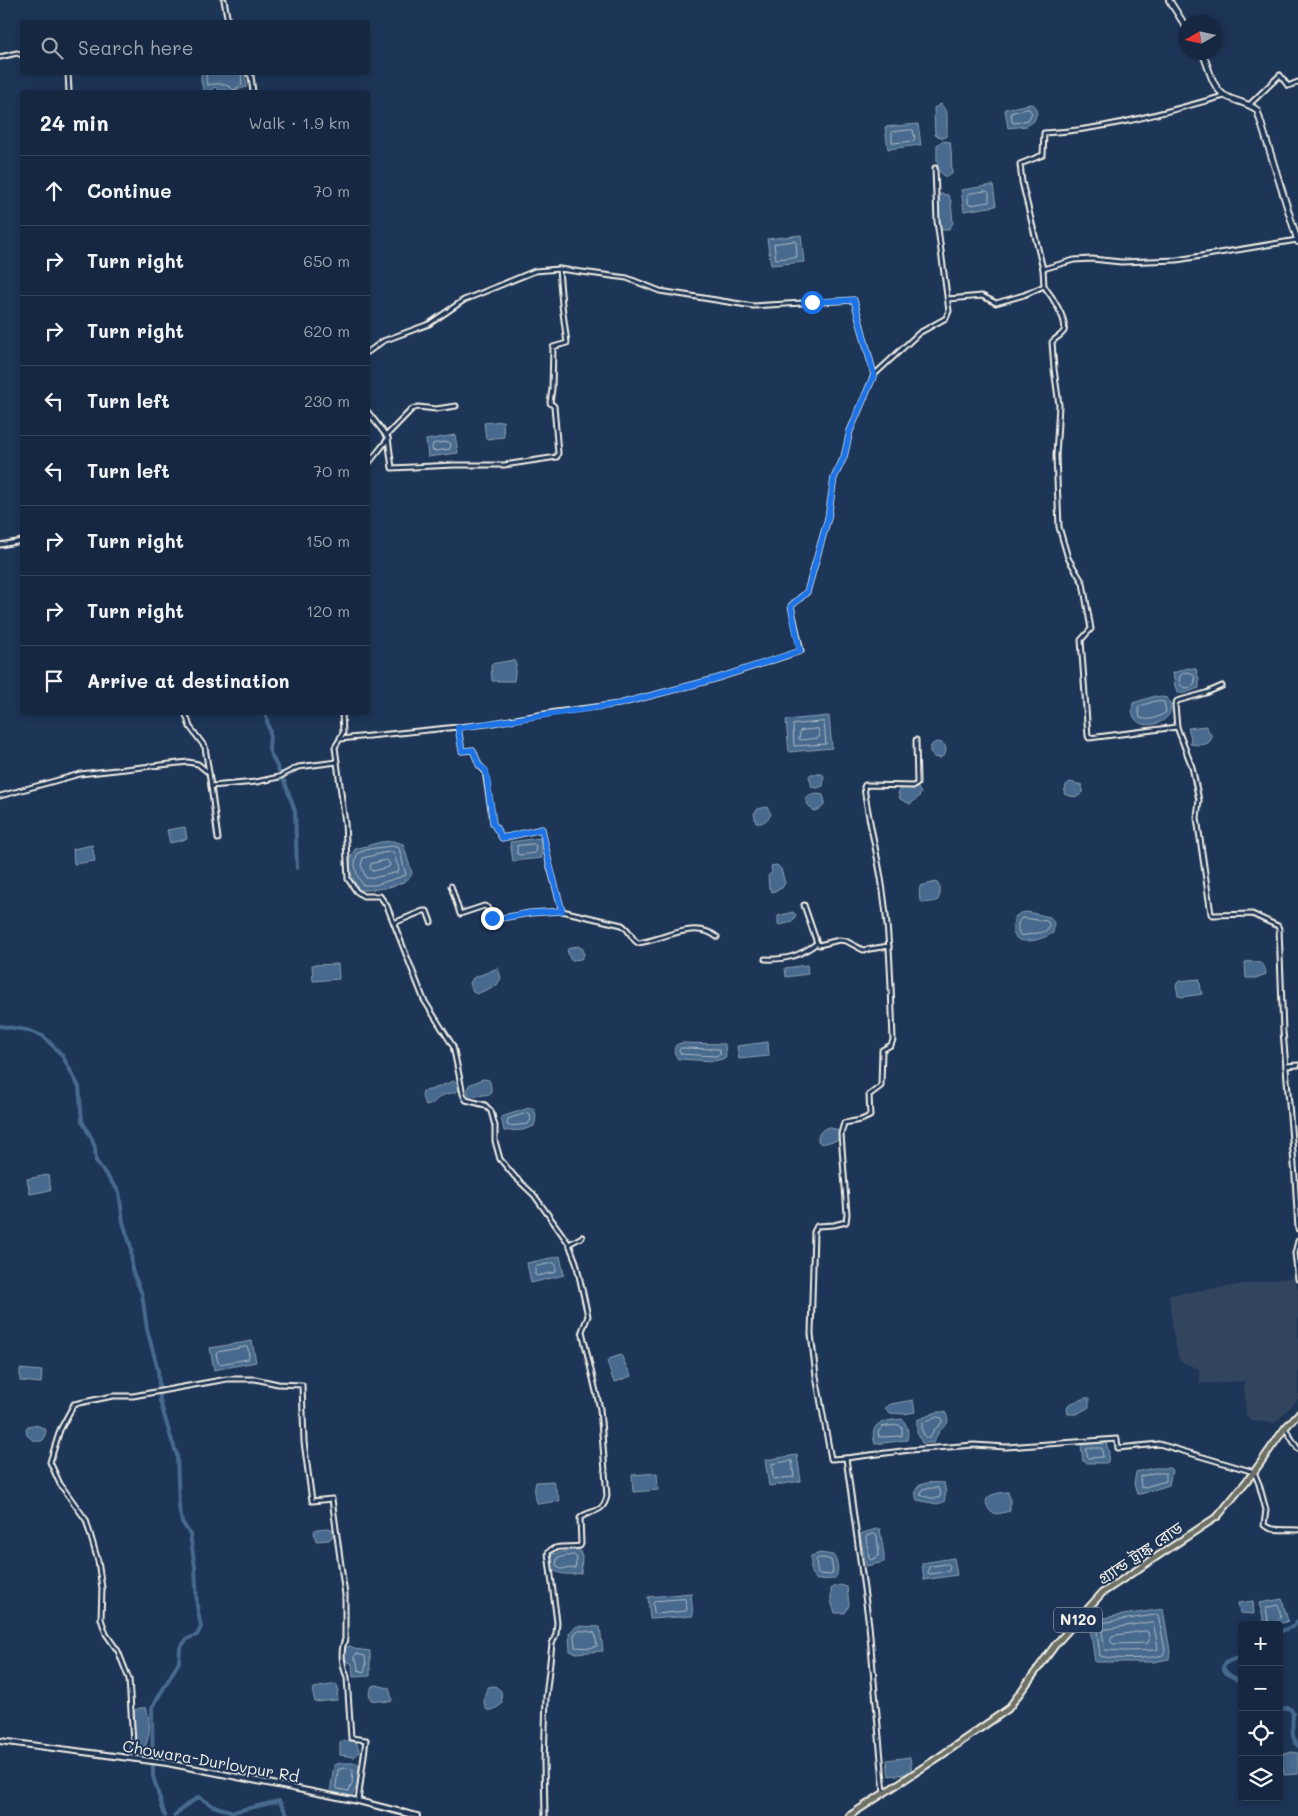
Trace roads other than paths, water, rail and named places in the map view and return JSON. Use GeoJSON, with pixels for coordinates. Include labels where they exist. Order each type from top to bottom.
{"type":"FeatureCollection","features":[{"type":"Feature","properties":{"kind":"highway","name":"গ্র্যান্ড ট্রাঙ্ক রোড"},"geometry":{"type":"LineString","coordinates":[[849,1816],[1008,1708],[1056,1644],[1102,1593],[1218,1516],[1254,1472],[1285,1428],[1298,1414]]}},
{"type":"Feature","properties":{"kind":"main road"},"geometry":{"type":"LineString","coordinates":[[1169,0],[1178,15]]}},
{"type":"Feature","properties":{"kind":"main road"},"geometry":{"type":"LineString","coordinates":[[1205,60],[1218,90],[1225,96],[1250,104],[1257,110],[1298,241]]}},
{"type":"Feature","properties":{"kind":"street"},"geometry":{"type":"LineString","coordinates":[[224,0],[228,20]]}},
{"type":"Feature","properties":{"kind":"street"},"geometry":{"type":"LineString","coordinates":[[0,57],[17,53],[20,54]]}},
{"type":"Feature","properties":{"kind":"street"},"geometry":{"type":"LineString","coordinates":[[68,75],[69,90]]}},
{"type":"Feature","properties":{"kind":"street"},"geometry":{"type":"LineString","coordinates":[[250,75],[253,90]]}},
{"type":"Feature","properties":{"kind":"street"},"geometry":{"type":"LineString","coordinates":[[1250,104],[1280,75],[1288,86],[1298,82]]}},
{"type":"Feature","properties":{"kind":"street"},"geometry":{"type":"LineString","coordinates":[[1178,727],[1089,738],[1088,736],[1081,640],[1091,629],[1083,583],[1068,558],[1059,527],[1056,456],[1060,405],[1052,342],[1065,329],[1056,303],[1044,286],[1043,269],[1022,182],[1020,164],[1043,155],[1044,133],[1142,119],[1225,96]]}},
{"type":"Feature","properties":{"kind":"street"},"geometry":{"type":"LineString","coordinates":[[340,739],[458,728],[619,704],[715,679],[800,651],[791,606],[807,592],[828,518],[834,478],[844,457],[850,431],[874,375],[919,333],[946,318],[949,311],[937,221],[935,168]]}},
{"type":"Feature","properties":{"kind":"street"},"geometry":{"type":"LineString","coordinates":[[1043,269],[1074,260],[1092,259],[1121,262],[1178,260],[1298,241]]}},
{"type":"Feature","properties":{"kind":"street"},"geometry":{"type":"LineString","coordinates":[[370,351],[383,342],[429,324],[464,300],[535,271],[560,269],[627,278],[660,291],[753,306],[854,300],[874,375]]}},
{"type":"Feature","properties":{"kind":"street"},"geometry":{"type":"LineString","coordinates":[[370,415],[387,437],[392,468],[454,464],[504,465],[557,458],[554,406],[549,400],[552,389],[552,348],[567,343],[560,269]]}},
{"type":"Feature","properties":{"kind":"street"},"geometry":{"type":"LineString","coordinates":[[948,299],[982,296],[996,303],[1024,295],[1044,286]]}},
{"type":"Feature","properties":{"kind":"street"},"geometry":{"type":"LineString","coordinates":[[370,461],[387,437],[412,409],[418,407],[436,409],[456,406]]}},
{"type":"Feature","properties":{"kind":"street"},"geometry":{"type":"LineString","coordinates":[[0,545],[20,541]]}},
{"type":"Feature","properties":{"kind":"street"},"geometry":{"type":"LineString","coordinates":[[1222,686],[1206,693],[1177,701],[1175,705],[1178,727],[1192,767],[1199,800],[1197,818],[1211,914],[1252,914],[1278,926],[1298,1229]]}},
{"type":"Feature","properties":{"kind":"street"},"geometry":{"type":"LineString","coordinates":[[186,715],[190,727],[205,747],[218,839]]}},
{"type":"Feature","properties":{"kind":"street"},"geometry":{"type":"LineString","coordinates":[[342,715],[343,734],[335,747],[345,823],[348,879],[356,892],[363,896],[380,896],[387,906],[424,1000],[453,1046],[463,1094],[466,1100],[485,1105],[491,1111],[495,1126],[494,1141],[500,1159],[515,1177],[534,1194],[569,1244],[581,1281],[588,1316],[582,1331],[600,1409],[608,1496],[606,1502],[596,1512],[580,1517],[582,1544],[580,1546],[554,1548],[549,1550],[548,1554],[556,1634],[552,1644],[546,1697],[545,1816]]}},
{"type":"Feature","properties":{"kind":"street"},"geometry":{"type":"LineString","coordinates":[[458,728],[462,751],[473,750],[479,765],[486,771],[493,823],[502,838],[542,829],[562,911]]}},
{"type":"Feature","properties":{"kind":"street"},"geometry":{"type":"LineString","coordinates":[[916,740],[917,784],[913,786],[864,787],[881,878],[889,946],[893,1040],[891,1045],[882,1050],[880,1086],[870,1094],[870,1116],[861,1120],[844,1123],[841,1134],[846,1222],[817,1226],[814,1232],[812,1334],[816,1376],[831,1459],[974,1445],[1006,1447],[1117,1439],[1118,1448],[1159,1444],[1254,1472],[1266,1510],[1264,1525],[1267,1528],[1276,1530],[1298,1530]]}},
{"type":"Feature","properties":{"kind":"street"},"geometry":{"type":"LineString","coordinates":[[0,796],[80,774],[115,769],[188,762],[198,764],[209,773]]}},
{"type":"Feature","properties":{"kind":"street"},"geometry":{"type":"LineString","coordinates":[[211,786],[256,782],[279,776],[298,767],[337,762]]}},
{"type":"Feature","properties":{"kind":"street"},"geometry":{"type":"LineString","coordinates":[[451,886],[460,914],[484,906],[487,907],[492,918],[496,919],[530,913],[562,911],[622,926],[630,931],[635,942],[638,943],[686,931],[703,930],[717,937]]}},
{"type":"Feature","properties":{"kind":"street"},"geometry":{"type":"LineString","coordinates":[[804,905],[816,943]]}},
{"type":"Feature","properties":{"kind":"street"},"geometry":{"type":"LineString","coordinates":[[394,923],[423,911],[426,911],[431,922]]}},
{"type":"Feature","properties":{"kind":"street"},"geometry":{"type":"LineString","coordinates":[[816,943],[819,945],[839,940],[846,941],[863,950],[889,946]]}},
{"type":"Feature","properties":{"kind":"street"},"geometry":{"type":"LineString","coordinates":[[765,960],[786,959],[808,950],[816,943]]}},
{"type":"Feature","properties":{"kind":"street"},"geometry":{"type":"LineString","coordinates":[[1286,1066],[1298,1065]]}},
{"type":"Feature","properties":{"kind":"street"},"geometry":{"type":"LineString","coordinates":[[569,1244],[582,1237]]}},
{"type":"Feature","properties":{"kind":"street"},"geometry":{"type":"LineString","coordinates":[[1298,1241],[1295,1253],[1298,1279]]}},
{"type":"Feature","properties":{"kind":"street"},"geometry":{"type":"LineString","coordinates":[[134,1759],[129,1678],[118,1652],[106,1634],[101,1619],[102,1588],[98,1561],[86,1520],[60,1484],[50,1462],[60,1430],[74,1404],[112,1396],[154,1392],[228,1379],[255,1379],[278,1384],[302,1385],[304,1442],[312,1501],[332,1499],[339,1543],[345,1595],[345,1639],[342,1645],[343,1669],[347,1678],[351,1738],[366,1740],[358,1801]]}},
{"type":"Feature","properties":{"kind":"street"},"geometry":{"type":"LineString","coordinates":[[1285,1428],[1298,1449]]}},
{"type":"Feature","properties":{"kind":"street"},"geometry":{"type":"LineString","coordinates":[[846,1458],[869,1625],[884,1794]]}},
{"type":"Feature","properties":{"kind":"street","name":"Chowara-Durlovpur Rd"},"geometry":{"type":"LineString","coordinates":[[0,1742],[159,1762],[358,1801],[416,1816]]}},
{"type":"Feature","properties":{"kind":"water"},"geometry":{"type":"Polygon","coordinates":[[[201,75],[245,75],[247,87],[236,90],[219,90],[215,87],[211,90],[203,90],[201,75]]]}},
{"type":"Feature","properties":{"kind":"water"},"geometry":{"type":"Polygon","coordinates":[[[941,104],[947,113],[947,136],[944,138],[935,135],[934,108],[941,104]]]}},
{"type":"Feature","properties":{"kind":"water"},"geometry":{"type":"Polygon","coordinates":[[[1030,104],[1034,105],[1037,113],[1034,121],[1027,126],[1008,128],[1005,109],[1030,104]]]}},
{"type":"Feature","properties":{"kind":"water"},"geometry":{"type":"Polygon","coordinates":[[[918,124],[921,145],[888,149],[885,127],[918,124]]]}},
{"type":"Feature","properties":{"kind":"water"},"geometry":{"type":"Polygon","coordinates":[[[942,141],[950,142],[951,149],[952,174],[946,177],[940,171],[937,163],[937,145],[942,141]]]}},
{"type":"Feature","properties":{"kind":"water"},"geometry":{"type":"Polygon","coordinates":[[[993,185],[996,206],[964,211],[961,190],[993,185]]]}},
{"type":"Feature","properties":{"kind":"water"},"geometry":{"type":"Polygon","coordinates":[[[942,194],[948,195],[951,201],[953,223],[948,230],[942,230],[940,226],[937,199],[942,194]]]}},
{"type":"Feature","properties":{"kind":"water"},"geometry":{"type":"Polygon","coordinates":[[[801,235],[804,262],[771,265],[767,239],[801,235]]]}},
{"type":"Feature","properties":{"kind":"water"},"geometry":{"type":"Polygon","coordinates":[[[503,421],[504,437],[486,439],[484,423],[503,421]]]}},
{"type":"Feature","properties":{"kind":"water"},"geometry":{"type":"Polygon","coordinates":[[[455,435],[458,453],[428,457],[426,440],[455,435]]]}},
{"type":"Feature","properties":{"kind":"water"},"geometry":{"type":"Polygon","coordinates":[[[514,660],[516,665],[514,681],[492,681],[491,664],[514,660]]]}},
{"type":"Feature","properties":{"kind":"water"},"geometry":{"type":"Polygon","coordinates":[[[1188,668],[1196,669],[1199,688],[1185,693],[1178,693],[1173,673],[1188,668]]]}},
{"type":"Feature","properties":{"kind":"water"},"geometry":{"type":"Polygon","coordinates":[[[1155,696],[1167,698],[1171,707],[1169,715],[1162,721],[1145,725],[1138,721],[1133,714],[1133,703],[1155,696]]]}},
{"type":"Feature","properties":{"kind":"water"},"geometry":{"type":"Polygon","coordinates":[[[829,716],[832,748],[789,752],[786,720],[829,716]]]}},
{"type":"Feature","properties":{"kind":"water"},"geometry":{"type":"Polygon","coordinates":[[[1206,726],[1212,737],[1211,740],[1203,745],[1190,744],[1191,738],[1188,728],[1206,726]]]}},
{"type":"Feature","properties":{"kind":"water"},"geometry":{"type":"Polygon","coordinates":[[[938,742],[944,744],[946,750],[944,756],[938,758],[932,756],[930,750],[932,744],[938,742]]]}},
{"type":"Feature","properties":{"kind":"water"},"geometry":{"type":"Polygon","coordinates":[[[811,774],[822,774],[824,776],[823,786],[812,787],[809,776],[811,774]]]}},
{"type":"Feature","properties":{"kind":"water"},"geometry":{"type":"Polygon","coordinates":[[[1070,782],[1082,785],[1083,791],[1079,795],[1064,794],[1066,785],[1070,782]]]}},
{"type":"Feature","properties":{"kind":"water"},"geometry":{"type":"Polygon","coordinates":[[[902,788],[918,788],[921,793],[910,804],[900,799],[898,793],[902,788]]]}},
{"type":"Feature","properties":{"kind":"water"},"geometry":{"type":"Polygon","coordinates":[[[810,795],[823,795],[824,804],[822,808],[814,811],[805,799],[810,795]]]}},
{"type":"Feature","properties":{"kind":"water"},"geometry":{"type":"Polygon","coordinates":[[[767,807],[771,814],[770,816],[763,822],[756,823],[754,813],[758,809],[767,807]]]}},
{"type":"Feature","properties":{"kind":"water"},"geometry":{"type":"Polygon","coordinates":[[[185,827],[187,839],[170,843],[167,830],[185,827]]]}},
{"type":"Feature","properties":{"kind":"water"},"geometry":{"type":"Polygon","coordinates":[[[540,838],[542,858],[513,861],[510,842],[540,838]]]}},
{"type":"Feature","properties":{"kind":"water"},"geometry":{"type":"Polygon","coordinates":[[[393,841],[403,844],[412,873],[410,878],[390,887],[360,890],[350,870],[352,855],[355,849],[393,841]]]}},
{"type":"Feature","properties":{"kind":"water"},"geometry":{"type":"Polygon","coordinates":[[[92,845],[95,861],[74,864],[73,849],[92,845]]]}},
{"type":"Feature","properties":{"kind":"water"},"geometry":{"type":"Polygon","coordinates":[[[777,865],[781,869],[785,883],[782,888],[772,892],[769,888],[768,876],[772,872],[771,866],[777,865]]]}},
{"type":"Feature","properties":{"kind":"water"},"geometry":{"type":"Polygon","coordinates":[[[936,882],[940,891],[937,901],[921,901],[919,896],[920,886],[936,882]]]}},
{"type":"Feature","properties":{"kind":"water"},"geometry":{"type":"Polygon","coordinates":[[[793,912],[796,915],[792,922],[778,924],[778,916],[793,912]]]}},
{"type":"Feature","properties":{"kind":"water"},"geometry":{"type":"Polygon","coordinates":[[[1027,912],[1050,917],[1054,923],[1053,933],[1030,941],[1017,939],[1013,927],[1015,917],[1020,913],[1027,912]]]}},
{"type":"Feature","properties":{"kind":"water"},"geometry":{"type":"Polygon","coordinates":[[[578,946],[583,949],[584,955],[581,959],[570,959],[567,950],[578,946]]]}},
{"type":"Feature","properties":{"kind":"water"},"geometry":{"type":"Polygon","coordinates":[[[1245,962],[1262,964],[1266,974],[1259,978],[1246,978],[1245,962]]]}},
{"type":"Feature","properties":{"kind":"water"},"geometry":{"type":"Polygon","coordinates":[[[338,964],[339,979],[313,981],[312,965],[338,964]]]}},
{"type":"Feature","properties":{"kind":"water"},"geometry":{"type":"Polygon","coordinates":[[[807,965],[808,974],[786,977],[785,968],[807,965]]]}},
{"type":"Feature","properties":{"kind":"water"},"geometry":{"type":"Polygon","coordinates":[[[498,968],[501,978],[497,985],[477,994],[473,992],[470,983],[473,978],[498,968]]]}},
{"type":"Feature","properties":{"kind":"water"},"geometry":{"type":"Polygon","coordinates":[[[1199,979],[1202,994],[1182,997],[1178,995],[1176,985],[1179,981],[1199,979]]]}},
{"type":"Feature","properties":{"kind":"water"},"geometry":{"type":"Polygon","coordinates":[[[768,1042],[769,1056],[739,1059],[737,1046],[768,1042]]]}},
{"type":"Feature","properties":{"kind":"water"},"geometry":{"type":"Polygon","coordinates":[[[681,1043],[725,1044],[726,1058],[714,1061],[678,1059],[674,1049],[676,1045],[681,1043]]]}},
{"type":"Feature","properties":{"kind":"water"},"geometry":{"type":"Polygon","coordinates":[[[483,1079],[489,1080],[491,1094],[469,1097],[467,1090],[469,1085],[483,1079]]]}},
{"type":"Feature","properties":{"kind":"water"},"geometry":{"type":"Polygon","coordinates":[[[454,1081],[457,1082],[459,1090],[441,1096],[426,1106],[422,1097],[423,1091],[454,1081]]]}},
{"type":"Feature","properties":{"kind":"water"},"geometry":{"type":"Polygon","coordinates":[[[533,1108],[535,1112],[534,1126],[523,1130],[504,1131],[501,1117],[533,1108]]]}},
{"type":"Feature","properties":{"kind":"water"},"geometry":{"type":"Polygon","coordinates":[[[828,1127],[838,1130],[840,1136],[838,1140],[821,1144],[818,1141],[819,1134],[828,1127]]]}},
{"type":"Feature","properties":{"kind":"water"},"geometry":{"type":"Polygon","coordinates":[[[48,1175],[51,1190],[30,1194],[27,1179],[48,1175]]]}},
{"type":"Feature","properties":{"kind":"water"},"geometry":{"type":"Polygon","coordinates":[[[560,1256],[564,1275],[531,1283],[527,1263],[560,1256]]]}},
{"type":"Feature","properties":{"kind":"water"},"geometry":{"type":"Polygon","coordinates":[[[252,1341],[256,1362],[214,1370],[210,1348],[252,1341]]]}},
{"type":"Feature","properties":{"kind":"water"},"geometry":{"type":"Polygon","coordinates":[[[621,1355],[631,1376],[616,1382],[613,1380],[607,1361],[621,1355]]]}},
{"type":"Feature","properties":{"kind":"water"},"geometry":{"type":"Polygon","coordinates":[[[20,1369],[42,1371],[41,1383],[20,1381],[20,1369]]]}},
{"type":"Feature","properties":{"kind":"water"},"geometry":{"type":"Polygon","coordinates":[[[1089,1398],[1089,1407],[1077,1414],[1068,1414],[1069,1404],[1089,1398]]]}},
{"type":"Feature","properties":{"kind":"water"},"geometry":{"type":"Polygon","coordinates":[[[913,1400],[915,1412],[905,1414],[889,1413],[885,1408],[891,1404],[913,1400]]]}},
{"type":"Feature","properties":{"kind":"water"},"geometry":{"type":"Polygon","coordinates":[[[937,1412],[945,1412],[948,1422],[939,1432],[933,1443],[922,1443],[917,1432],[917,1420],[937,1412]]]}},
{"type":"Feature","properties":{"kind":"water"},"geometry":{"type":"Polygon","coordinates":[[[902,1419],[908,1429],[907,1440],[875,1444],[874,1431],[879,1424],[902,1419]]]}},
{"type":"Feature","properties":{"kind":"water"},"geometry":{"type":"Polygon","coordinates":[[[32,1425],[46,1430],[44,1439],[35,1441],[27,1435],[26,1430],[28,1426],[32,1425]]]}},
{"type":"Feature","properties":{"kind":"water"},"geometry":{"type":"Polygon","coordinates":[[[1106,1443],[1109,1452],[1108,1462],[1087,1463],[1083,1461],[1081,1444],[1106,1443]]]}},
{"type":"Feature","properties":{"kind":"water"},"geometry":{"type":"Polygon","coordinates":[[[797,1455],[801,1481],[769,1486],[765,1460],[797,1455]]]}},
{"type":"Feature","properties":{"kind":"water"},"geometry":{"type":"Polygon","coordinates":[[[1153,1468],[1169,1468],[1172,1470],[1169,1485],[1137,1494],[1134,1484],[1136,1472],[1153,1468]]]}},
{"type":"Feature","properties":{"kind":"water"},"geometry":{"type":"Polygon","coordinates":[[[657,1473],[658,1490],[633,1492],[632,1475],[657,1473]]]}},
{"type":"Feature","properties":{"kind":"water"},"geometry":{"type":"Polygon","coordinates":[[[553,1481],[560,1501],[538,1504],[535,1493],[536,1482],[553,1481]]]}},
{"type":"Feature","properties":{"kind":"water"},"geometry":{"type":"Polygon","coordinates":[[[927,1483],[944,1483],[946,1492],[944,1502],[937,1504],[917,1500],[916,1489],[919,1486],[927,1483]]]}},
{"type":"Feature","properties":{"kind":"water"},"geometry":{"type":"Polygon","coordinates":[[[1008,1492],[1010,1511],[997,1514],[991,1512],[986,1502],[989,1496],[1008,1492]]]}},
{"type":"Feature","properties":{"kind":"water"},"geometry":{"type":"Polygon","coordinates":[[[329,1528],[334,1531],[333,1536],[329,1540],[316,1541],[314,1531],[329,1528]]]}},
{"type":"Feature","properties":{"kind":"water"},"geometry":{"type":"Polygon","coordinates":[[[880,1529],[884,1562],[866,1566],[860,1534],[880,1529]]]}},
{"type":"Feature","properties":{"kind":"water"},"geometry":{"type":"Polygon","coordinates":[[[579,1549],[582,1557],[581,1573],[563,1574],[553,1570],[550,1561],[552,1554],[579,1549]]]}},
{"type":"Feature","properties":{"kind":"water"},"geometry":{"type":"Polygon","coordinates":[[[820,1553],[833,1555],[835,1558],[838,1571],[834,1579],[817,1580],[811,1573],[811,1556],[820,1553]]]}},
{"type":"Feature","properties":{"kind":"water"},"geometry":{"type":"Polygon","coordinates":[[[954,1558],[957,1575],[924,1580],[922,1563],[954,1558]]]}},
{"type":"Feature","properties":{"kind":"water"},"geometry":{"type":"Polygon","coordinates":[[[840,1585],[847,1587],[849,1605],[845,1613],[835,1613],[831,1601],[831,1589],[840,1585]]]}},
{"type":"Feature","properties":{"kind":"water"},"geometry":{"type":"Polygon","coordinates":[[[691,1593],[693,1616],[650,1619],[648,1597],[691,1593]]]}},
{"type":"Feature","properties":{"kind":"water"},"geometry":{"type":"Polygon","coordinates":[[[1282,1599],[1288,1621],[1283,1623],[1283,1621],[1264,1621],[1259,1603],[1282,1599]]]}},
{"type":"Feature","properties":{"kind":"water"},"geometry":{"type":"Polygon","coordinates":[[[1253,1601],[1254,1614],[1240,1613],[1238,1603],[1253,1601]]]}},
{"type":"Feature","properties":{"kind":"water"},"geometry":{"type":"Polygon","coordinates":[[[1163,1609],[1170,1651],[1169,1659],[1154,1662],[1095,1662],[1089,1620],[1163,1609]]]}},
{"type":"Feature","properties":{"kind":"water"},"geometry":{"type":"Polygon","coordinates":[[[577,1626],[600,1627],[603,1651],[576,1653],[570,1651],[569,1633],[577,1626]]]}},
{"type":"Feature","properties":{"kind":"water"},"geometry":{"type":"Polygon","coordinates":[[[351,1646],[354,1649],[370,1651],[370,1676],[353,1677],[352,1664],[345,1660],[344,1647],[351,1646]]]}},
{"type":"Feature","properties":{"kind":"water"},"geometry":{"type":"Polygon","coordinates":[[[336,1684],[338,1687],[337,1700],[315,1702],[314,1688],[336,1684]]]}},
{"type":"Feature","properties":{"kind":"water"},"geometry":{"type":"Polygon","coordinates":[[[372,1686],[389,1688],[391,1702],[371,1700],[369,1694],[372,1686]]]}},
{"type":"Feature","properties":{"kind":"water"},"geometry":{"type":"Polygon","coordinates":[[[495,1686],[501,1691],[502,1704],[493,1710],[487,1710],[484,1702],[485,1693],[488,1687],[495,1686]]]}},
{"type":"Feature","properties":{"kind":"water"},"geometry":{"type":"Polygon","coordinates":[[[139,1708],[146,1708],[149,1728],[145,1747],[137,1749],[135,1747],[134,1711],[139,1708]]]}},
{"type":"Feature","properties":{"kind":"water"},"geometry":{"type":"Polygon","coordinates":[[[350,1740],[356,1742],[359,1749],[358,1754],[354,1757],[340,1755],[340,1743],[350,1740]]]}},
{"type":"Feature","properties":{"kind":"water"},"geometry":{"type":"Polygon","coordinates":[[[1292,1752],[1298,1753],[1298,1774],[1284,1775],[1283,1754],[1292,1752]]]}},
{"type":"Feature","properties":{"kind":"water"},"geometry":{"type":"Polygon","coordinates":[[[910,1757],[912,1773],[889,1776],[887,1760],[910,1757]]]}},
{"type":"Feature","properties":{"kind":"water"},"geometry":{"type":"Polygon","coordinates":[[[357,1763],[359,1765],[357,1785],[352,1797],[330,1793],[334,1765],[357,1763]]]}},
{"type":"Feature","properties":{"kind":"waterway"},"geometry":{"type":"LineString","coordinates":[[266,715],[270,733],[269,750],[285,783],[295,811],[297,868]]}},
{"type":"Feature","properties":{"kind":"waterway"},"geometry":{"type":"LineString","coordinates":[[0,1026],[27,1030],[43,1036],[62,1055],[79,1087],[82,1121],[92,1139],[96,1161],[119,1192],[123,1222],[131,1247],[132,1270],[142,1294],[147,1329],[158,1370],[160,1401],[177,1455],[179,1507],[182,1522],[190,1534],[195,1567],[197,1606],[201,1627],[197,1635],[187,1639],[180,1648],[179,1662],[152,1708],[153,1776],[165,1816]]}},
{"type":"Feature","properties":{"kind":"waterway"},"geometry":{"type":"LineString","coordinates":[[1283,1630],[1294,1626],[1298,1621]]}},
{"type":"Feature","properties":{"kind":"waterway"},"geometry":{"type":"LineString","coordinates":[[1238,1658],[1227,1662],[1223,1667],[1226,1672],[1238,1681]]}},
{"type":"Feature","properties":{"kind":"waterway"},"geometry":{"type":"LineString","coordinates":[[1283,1709],[1289,1708],[1293,1712],[1293,1734],[1298,1746]]}},
{"type":"Feature","properties":{"kind":"waterway"},"geometry":{"type":"LineString","coordinates":[[174,1816],[199,1797],[213,1806],[233,1812],[279,1801],[288,1816]]}}]}
